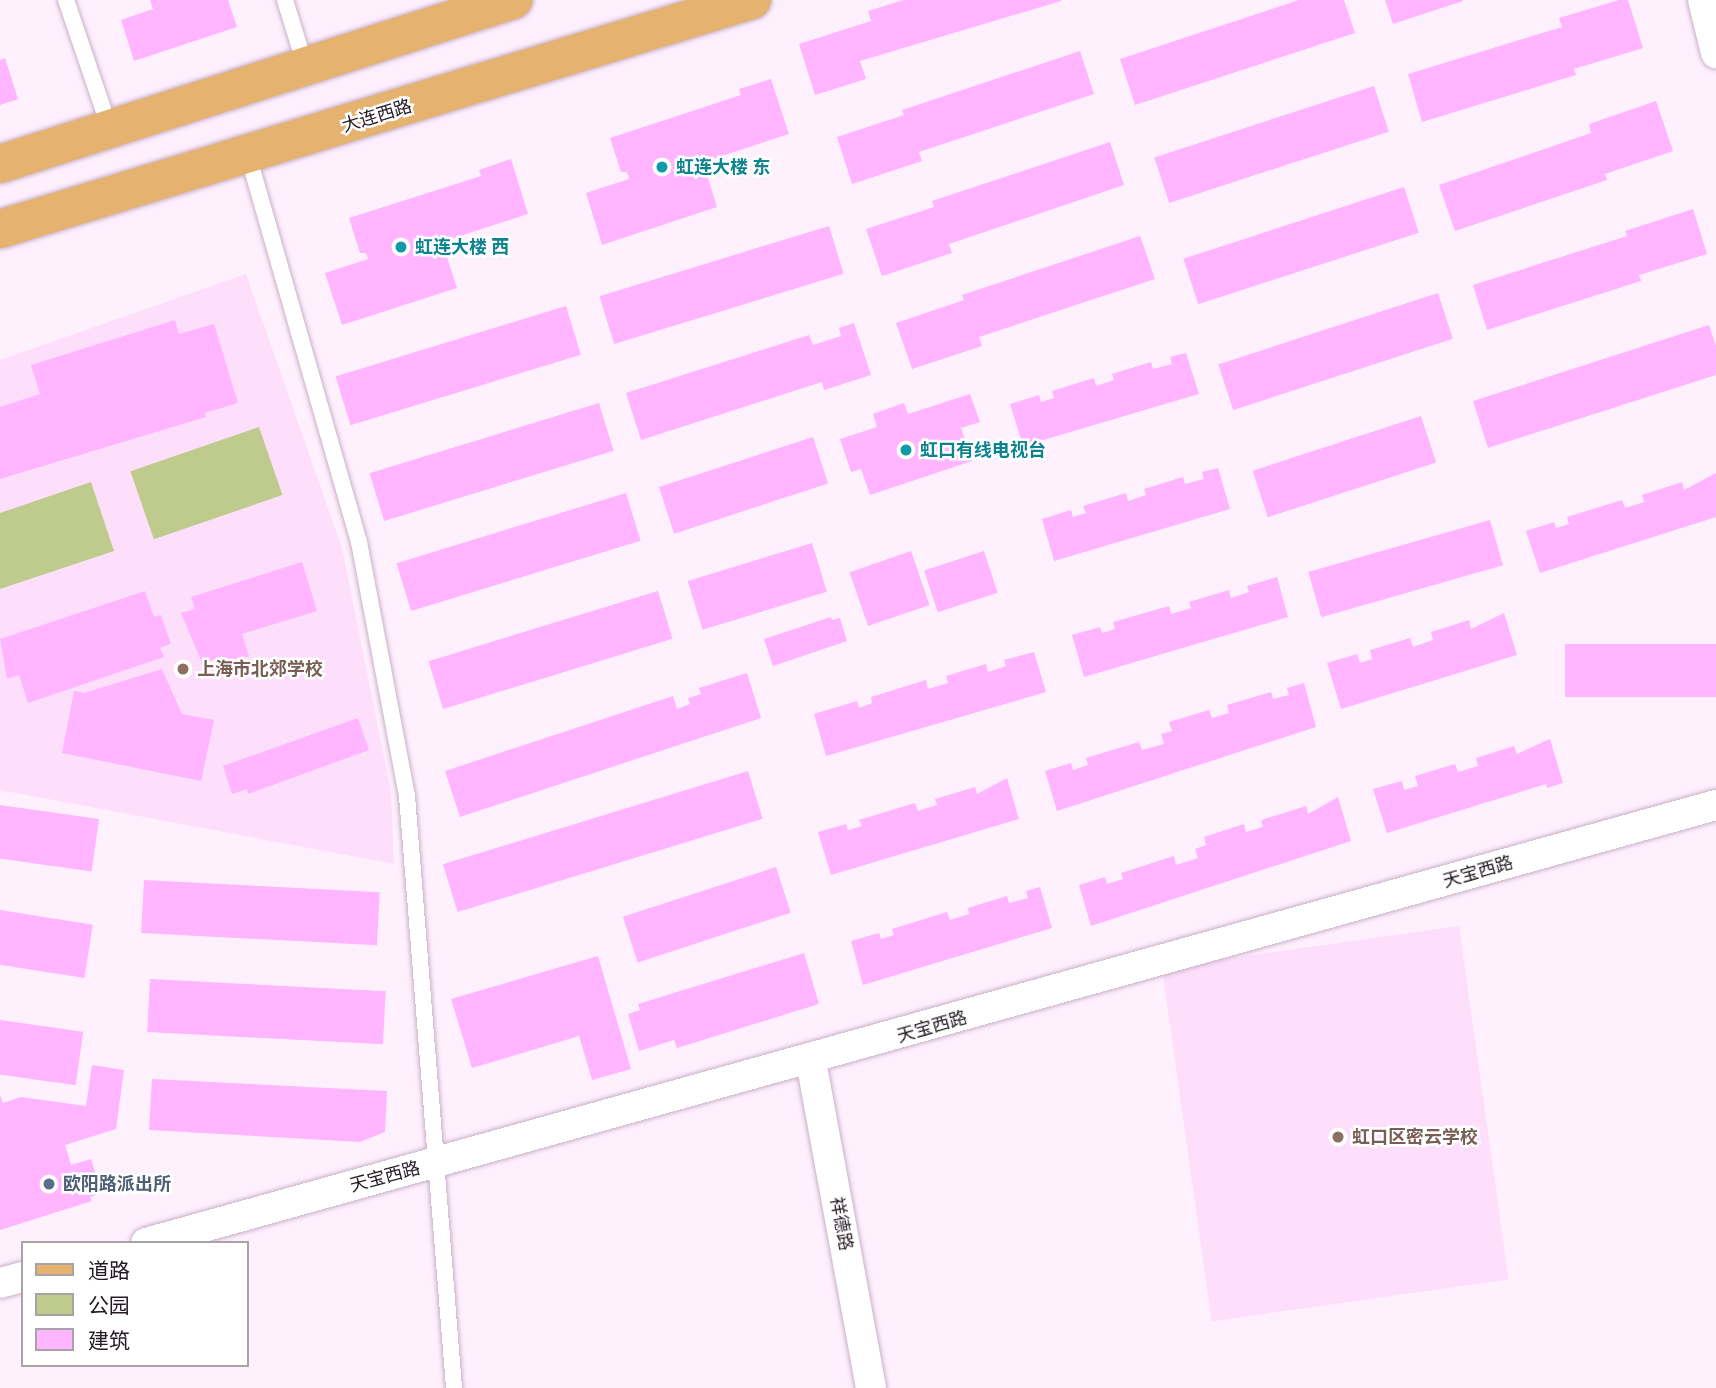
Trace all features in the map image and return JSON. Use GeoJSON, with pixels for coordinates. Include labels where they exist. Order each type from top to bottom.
{"type":"FeatureCollection","features":[{"type":"Feature","properties":{"kind":"main road"},"geometry":{"type":"LineString","coordinates":[[0,164],[109,126],[513,0]]}},
{"type":"Feature","properties":{"kind":"main road","name":"大连西路"},"geometry":{"type":"LineString","coordinates":[[0,229],[752,0]]}},
{"type":"Feature","properties":{"kind":"street"},"geometry":{"type":"LineString","coordinates":[[1703,0],[1716,53]]}},
{"type":"Feature","properties":{"kind":"street","name":"天宝西路"},"geometry":{"type":"LineString","coordinates":[[153,1241],[811,1061],[1716,805]]}},
{"type":"Feature","properties":{"kind":"street","name":"祥德路"},"geometry":{"type":"LineString","coordinates":[[811,1061],[871,1388]]}},
{"type":"Feature","properties":{"kind":"street"},"geometry":{"type":"LineString","coordinates":[[0,1283],[21,1278]]}},
{"type":"Feature","properties":{"kind":"lane"},"geometry":{"type":"LineString","coordinates":[[66,0],[109,126]]}},
{"type":"Feature","properties":{"kind":"lane"},"geometry":{"type":"LineString","coordinates":[[285,0],[305,65]]}},
{"type":"Feature","properties":{"kind":"lane"},"geometry":{"type":"LineString","coordinates":[[248,155],[359,542],[405,783],[454,1388]]}},
{"type":"Feature","properties":{"kind":"shaded area","name":"上海市北郊学校"},"geometry":{"type":"Polygon","coordinates":[[[246,274],[342,548],[391,792],[394,864],[0,790],[0,360],[246,274]]]}},
{"type":"Feature","properties":{"kind":"shaded area","name":"虹口区密云学校"},"geometry":{"type":"Polygon","coordinates":[[[1459,926],[1509,1280],[1212,1321],[1162,968],[1459,926]]]}},
{"type":"Feature","properties":{"kind":"green space"},"geometry":{"type":"Polygon","coordinates":[[[259,427],[282,495],[154,539],[130,471],[259,427]]]}},
{"type":"Feature","properties":{"kind":"green space"},"geometry":{"type":"Polygon","coordinates":[[[91,482],[114,551],[0,589],[0,513],[91,482]]]}},
{"type":"Feature","properties":{"kind":"building"},"geometry":{"type":"Polygon","coordinates":[[[150,0],[228,0],[237,27],[134,61],[121,20],[153,9],[150,0]]]}},
{"type":"Feature","properties":{"kind":"building"},"geometry":{"type":"Polygon","coordinates":[[[903,0],[1061,1],[860,61],[866,79],[815,95],[799,44],[871,21],[868,11],[903,0]]]}},
{"type":"Feature","properties":{"kind":"building"},"geometry":{"type":"Polygon","coordinates":[[[1299,0],[1344,0],[1355,33],[1135,105],[1120,59],[1299,0]]]}},
{"type":"Feature","properties":{"kind":"building"},"geometry":{"type":"Polygon","coordinates":[[[1385,0],[1463,0],[1463,1],[1393,24],[1385,0]]]}},
{"type":"Feature","properties":{"kind":"building"},"geometry":{"type":"Polygon","coordinates":[[[1619,0],[1628,0],[1643,48],[1574,69],[1576,75],[1422,122],[1408,74],[1562,27],[1559,18],[1619,0]]]}},
{"type":"Feature","properties":{"kind":"building"},"geometry":{"type":"Polygon","coordinates":[[[1080,51],[1094,94],[919,152],[922,161],[852,184],[837,137],[904,115],[902,110],[1080,51]]]}},
{"type":"Feature","properties":{"kind":"building"},"geometry":{"type":"Polygon","coordinates":[[[5,58],[18,99],[0,105],[0,60],[5,58]]]}},
{"type":"Feature","properties":{"kind":"building","name":"虹连大楼 东"},"geometry":{"type":"Polygon","coordinates":[[[771,79],[789,134],[703,162],[717,207],[602,245],[586,193],[629,179],[627,172],[621,172],[610,138],[741,95],[739,89],[771,79]]]}},
{"type":"Feature","properties":{"kind":"building"},"geometry":{"type":"Polygon","coordinates":[[[1374,86],[1389,132],[1169,203],[1154,157],[1374,86]]]}},
{"type":"Feature","properties":{"kind":"building"},"geometry":{"type":"Polygon","coordinates":[[[1656,101],[1673,151],[1605,174],[1607,180],[1455,231],[1439,185],[1591,133],[1589,124],[1656,101]]]}},
{"type":"Feature","properties":{"kind":"building"},"geometry":{"type":"Polygon","coordinates":[[[1110,142],[1124,185],[949,244],[952,253],[882,276],[866,229],[934,207],[932,201],[1110,142]]]}},
{"type":"Feature","properties":{"kind":"building","name":"虹连大楼 西"},"geometry":{"type":"Polygon","coordinates":[[[511,159],[528,214],[442,242],[457,288],[342,325],[325,273],[368,259],[366,253],[360,253],[349,218],[481,176],[479,170],[511,159]]]}},
{"type":"Feature","properties":{"kind":"building"},"geometry":{"type":"Polygon","coordinates":[[[1404,187],[1419,233],[1198,304],[1183,259],[1404,187]]]}},
{"type":"Feature","properties":{"kind":"building"},"geometry":{"type":"Polygon","coordinates":[[[1693,209],[1707,254],[1639,275],[1641,281],[1487,330],[1473,285],[1627,236],[1625,231],[1693,209]]]}},
{"type":"Feature","properties":{"kind":"building"},"geometry":{"type":"Polygon","coordinates":[[[829,226],[844,274],[614,344],[599,296],[829,226]]]}},
{"type":"Feature","properties":{"kind":"building"},"geometry":{"type":"Polygon","coordinates":[[[1140,236],[1155,279],[979,337],[982,346],[912,369],[896,323],[964,300],[962,295],[1140,236]]]}},
{"type":"Feature","properties":{"kind":"building"},"geometry":{"type":"Polygon","coordinates":[[[1438,293],[1453,339],[1233,410],[1218,364],[1438,293]]]}},
{"type":"Feature","properties":{"kind":"building"},"geometry":{"type":"Polygon","coordinates":[[[566,306],[581,355],[350,425],[336,376],[566,306]]]}},
{"type":"Feature","properties":{"kind":"building"},"geometry":{"type":"Polygon","coordinates":[[[175,320],[179,334],[214,324],[238,403],[205,413],[206,417],[0,479],[0,407],[40,394],[31,365],[175,320]]]}},
{"type":"Feature","properties":{"kind":"building"},"geometry":{"type":"Polygon","coordinates":[[[854,323],[871,375],[824,390],[822,382],[641,440],[626,393],[809,335],[813,345],[841,336],[839,328],[854,323]]]}},
{"type":"Feature","properties":{"kind":"building"},"geometry":{"type":"Polygon","coordinates":[[[1709,325],[1716,346],[1716,375],[1488,448],[1473,401],[1709,325]]]}},
{"type":"Feature","properties":{"kind":"building"},"geometry":{"type":"Polygon","coordinates":[[[1186,353],[1199,394],[1023,446],[1010,404],[1039,395],[1041,402],[1054,398],[1052,391],[1094,378],[1096,386],[1114,380],[1112,374],[1151,362],[1153,369],[1172,364],[1170,357],[1186,353]]]}},
{"type":"Feature","properties":{"kind":"building","name":"虹口有线电视台"},"geometry":{"type":"Polygon","coordinates":[[[970,394],[980,422],[961,428],[972,461],[870,495],[861,469],[851,472],[840,439],[877,427],[873,414],[904,403],[908,414],[970,394]]]}},
{"type":"Feature","properties":{"kind":"building"},"geometry":{"type":"Polygon","coordinates":[[[599,403],[614,451],[384,521],[369,473],[599,403]]]}},
{"type":"Feature","properties":{"kind":"building"},"geometry":{"type":"Polygon","coordinates":[[[1421,416],[1436,463],[1268,517],[1253,471],[1421,416]]]}},
{"type":"Feature","properties":{"kind":"building"},"geometry":{"type":"Polygon","coordinates":[[[813,437],[828,484],[674,534],[659,487],[813,437]]]}},
{"type":"Feature","properties":{"kind":"building"},"geometry":{"type":"Polygon","coordinates":[[[1218,468],[1230,509],[1054,561],[1042,519],[1071,510],[1073,517],[1086,513],[1083,506],[1126,493],[1128,501],[1146,495],[1144,489],[1183,477],[1185,484],[1204,479],[1202,472],[1218,468]]]}},
{"type":"Feature","properties":{"kind":"building"},"geometry":{"type":"Polygon","coordinates":[[[1716,473],[1716,517],[1540,573],[1526,531],[1554,522],[1556,528],[1569,524],[1567,517],[1622,500],[1625,508],[1644,502],[1642,495],[1682,482],[1684,490],[1716,473]]]}},
{"type":"Feature","properties":{"kind":"building"},"geometry":{"type":"Polygon","coordinates":[[[626,493],[641,541],[411,611],[396,563],[626,493]]]}},
{"type":"Feature","properties":{"kind":"building"},"geometry":{"type":"Polygon","coordinates":[[[1490,520],[1503,565],[1321,617],[1308,572],[1490,520]]]}},
{"type":"Feature","properties":{"kind":"building"},"geometry":{"type":"Polygon","coordinates":[[[812,543],[827,592],[703,630],[688,581],[812,543]]]}},
{"type":"Feature","properties":{"kind":"building"},"geometry":{"type":"Polygon","coordinates":[[[911,551],[930,605],[868,626],[850,572],[911,551]]]}},
{"type":"Feature","properties":{"kind":"building"},"geometry":{"type":"Polygon","coordinates":[[[984,551],[998,593],[938,612],[924,570],[984,551]]]}},
{"type":"Feature","properties":{"kind":"building"},"geometry":{"type":"Polygon","coordinates":[[[302,562],[317,611],[242,634],[249,656],[217,666],[215,659],[202,663],[181,613],[195,609],[191,597],[302,562]]]}},
{"type":"Feature","properties":{"kind":"building"},"geometry":{"type":"Polygon","coordinates":[[[1277,577],[1288,617],[1084,677],[1072,635],[1100,627],[1102,633],[1115,629],[1113,622],[1169,606],[1171,614],[1191,608],[1189,602],[1229,590],[1231,598],[1249,592],[1247,586],[1277,577]]]}},
{"type":"Feature","properties":{"kind":"building"},"geometry":{"type":"Polygon","coordinates":[[[145,591],[154,617],[161,615],[171,644],[160,648],[164,657],[28,703],[19,675],[7,679],[0,639],[145,591]]]}},
{"type":"Feature","properties":{"kind":"building"},"geometry":{"type":"Polygon","coordinates":[[[658,591],[673,639],[443,709],[428,661],[658,591]]]}},
{"type":"Feature","properties":{"kind":"building"},"geometry":{"type":"Polygon","coordinates":[[[1504,613],[1517,655],[1341,709],[1327,663],[1357,654],[1360,663],[1372,659],[1370,650],[1410,638],[1413,647],[1433,640],[1431,632],[1469,620],[1471,629],[1504,613]]]}},
{"type":"Feature","properties":{"kind":"building"},"geometry":{"type":"Polygon","coordinates":[[[831,617],[832,620],[840,618],[847,641],[773,666],[764,639],[831,617]]]}},
{"type":"Feature","properties":{"kind":"building"},"geometry":{"type":"Polygon","coordinates":[[[1565,644],[1716,644],[1716,697],[1565,697],[1565,644]]]}},
{"type":"Feature","properties":{"kind":"building"},"geometry":{"type":"Polygon","coordinates":[[[1034,652],[1046,692],[826,756],[814,714],[857,701],[859,708],[872,703],[871,697],[926,680],[928,689],[948,683],[946,676],[986,664],[988,672],[1006,666],[1004,660],[1034,652]]]}},
{"type":"Feature","properties":{"kind":"building"},"geometry":{"type":"Polygon","coordinates":[[[162,669],[182,714],[214,720],[201,781],[62,753],[74,691],[84,693],[162,669]]]}},
{"type":"Feature","properties":{"kind":"building"},"geometry":{"type":"Polygon","coordinates":[[[747,673],[761,718],[460,817],[445,771],[673,696],[677,709],[690,704],[688,698],[701,694],[699,688],[747,673]]]}},
{"type":"Feature","properties":{"kind":"building"},"geometry":{"type":"Polygon","coordinates":[[[1304,683],[1316,727],[1057,811],[1045,771],[1071,763],[1073,770],[1088,765],[1086,758],[1139,742],[1142,750],[1164,744],[1161,734],[1172,731],[1169,722],[1209,710],[1212,718],[1229,713],[1227,705],[1271,692],[1273,699],[1289,695],[1287,688],[1304,683]]]}},
{"type":"Feature","properties":{"kind":"building"},"geometry":{"type":"Polygon","coordinates":[[[358,718],[369,750],[248,794],[247,789],[232,794],[223,766],[358,718]]]}},
{"type":"Feature","properties":{"kind":"building"},"geometry":{"type":"Polygon","coordinates":[[[1550,739],[1563,783],[1547,788],[1546,784],[1387,833],[1373,789],[1402,781],[1404,790],[1418,786],[1415,776],[1455,764],[1458,772],[1478,766],[1476,758],[1514,746],[1517,754],[1550,739]]]}},
{"type":"Feature","properties":{"kind":"building"},"geometry":{"type":"Polygon","coordinates":[[[748,771],[763,819],[458,912],[443,864],[748,771]]]}},
{"type":"Feature","properties":{"kind":"building"},"geometry":{"type":"Polygon","coordinates":[[[1007,778],[1019,819],[831,875],[818,832],[846,824],[848,830],[862,826],[859,820],[915,803],[918,811],[937,805],[935,799],[975,787],[977,794],[1007,778]]]}},
{"type":"Feature","properties":{"kind":"building"},"geometry":{"type":"Polygon","coordinates":[[[1338,797],[1351,841],[1091,926],[1079,885],[1105,877],[1107,884],[1123,879],[1121,873],[1174,856],[1176,865],[1198,858],[1195,849],[1206,845],[1204,837],[1244,824],[1246,832],[1263,827],[1261,820],[1306,806],[1308,814],[1338,797]]]}},
{"type":"Feature","properties":{"kind":"building"},"geometry":{"type":"Polygon","coordinates":[[[0,805],[99,819],[92,871],[0,859],[0,805]]]}},
{"type":"Feature","properties":{"kind":"building"},"geometry":{"type":"Polygon","coordinates":[[[776,867],[791,913],[638,962],[623,917],[776,867]]]}},
{"type":"Feature","properties":{"kind":"building"},"geometry":{"type":"Polygon","coordinates":[[[144,880],[380,892],[377,945],[141,933],[144,880]]]}},
{"type":"Feature","properties":{"kind":"building"},"geometry":{"type":"Polygon","coordinates":[[[1040,887],[1052,928],[863,985],[851,941],[879,933],[881,939],[894,935],[892,929],[947,912],[950,920],[969,914],[968,908],[1007,896],[1009,903],[1028,898],[1026,891],[1040,887]]]}},
{"type":"Feature","properties":{"kind":"building"},"geometry":{"type":"Polygon","coordinates":[[[0,910],[93,925],[84,978],[0,965],[0,910]]]}},
{"type":"Feature","properties":{"kind":"building"},"geometry":{"type":"Polygon","coordinates":[[[804,953],[819,1004],[677,1048],[674,1040],[639,1051],[628,1014],[640,1010],[638,1004],[804,953]]]}},
{"type":"Feature","properties":{"kind":"building"},"geometry":{"type":"Polygon","coordinates":[[[598,956],[631,1069],[592,1080],[579,1036],[472,1068],[451,999],[598,956]]]}},
{"type":"Feature","properties":{"kind":"building"},"geometry":{"type":"Polygon","coordinates":[[[150,979],[386,991],[383,1044],[147,1032],[150,979]]]}},
{"type":"Feature","properties":{"kind":"building"},"geometry":{"type":"Polygon","coordinates":[[[0,1020],[83,1032],[76,1085],[0,1075],[0,1020]]]}},
{"type":"Feature","properties":{"kind":"building"},"geometry":{"type":"Polygon","coordinates":[[[92,1065],[124,1070],[116,1129],[65,1145],[71,1165],[91,1159],[102,1193],[90,1197],[92,1201],[0,1230],[0,1095],[3,1103],[21,1097],[86,1106],[92,1065]]]}},
{"type":"Feature","properties":{"kind":"building"},"geometry":{"type":"Polygon","coordinates":[[[152,1079],[387,1091],[385,1132],[360,1142],[149,1130],[152,1079]]]}},
{"type":"Feature","properties":{"kind":"place","name":"虹连大楼 东"},"geometry":{"type":"Point","coordinates":[662,167]}},
{"type":"Feature","properties":{"kind":"place","name":"虹连大楼 西"},"geometry":{"type":"Point","coordinates":[401,247]}},
{"type":"Feature","properties":{"kind":"place","name":"虹口有线电视台"},"geometry":{"type":"Point","coordinates":[906,450]}},
{"type":"Feature","properties":{"kind":"place","name":"上海市北郊学校"},"geometry":{"type":"Point","coordinates":[183,669]}},
{"type":"Feature","properties":{"kind":"place","name":"虹口区密云学校"},"geometry":{"type":"Point","coordinates":[1338,1137]}},
{"type":"Feature","properties":{"kind":"place","name":"欧阳路派出所"},"geometry":{"type":"Point","coordinates":[49,1184]}}]}
